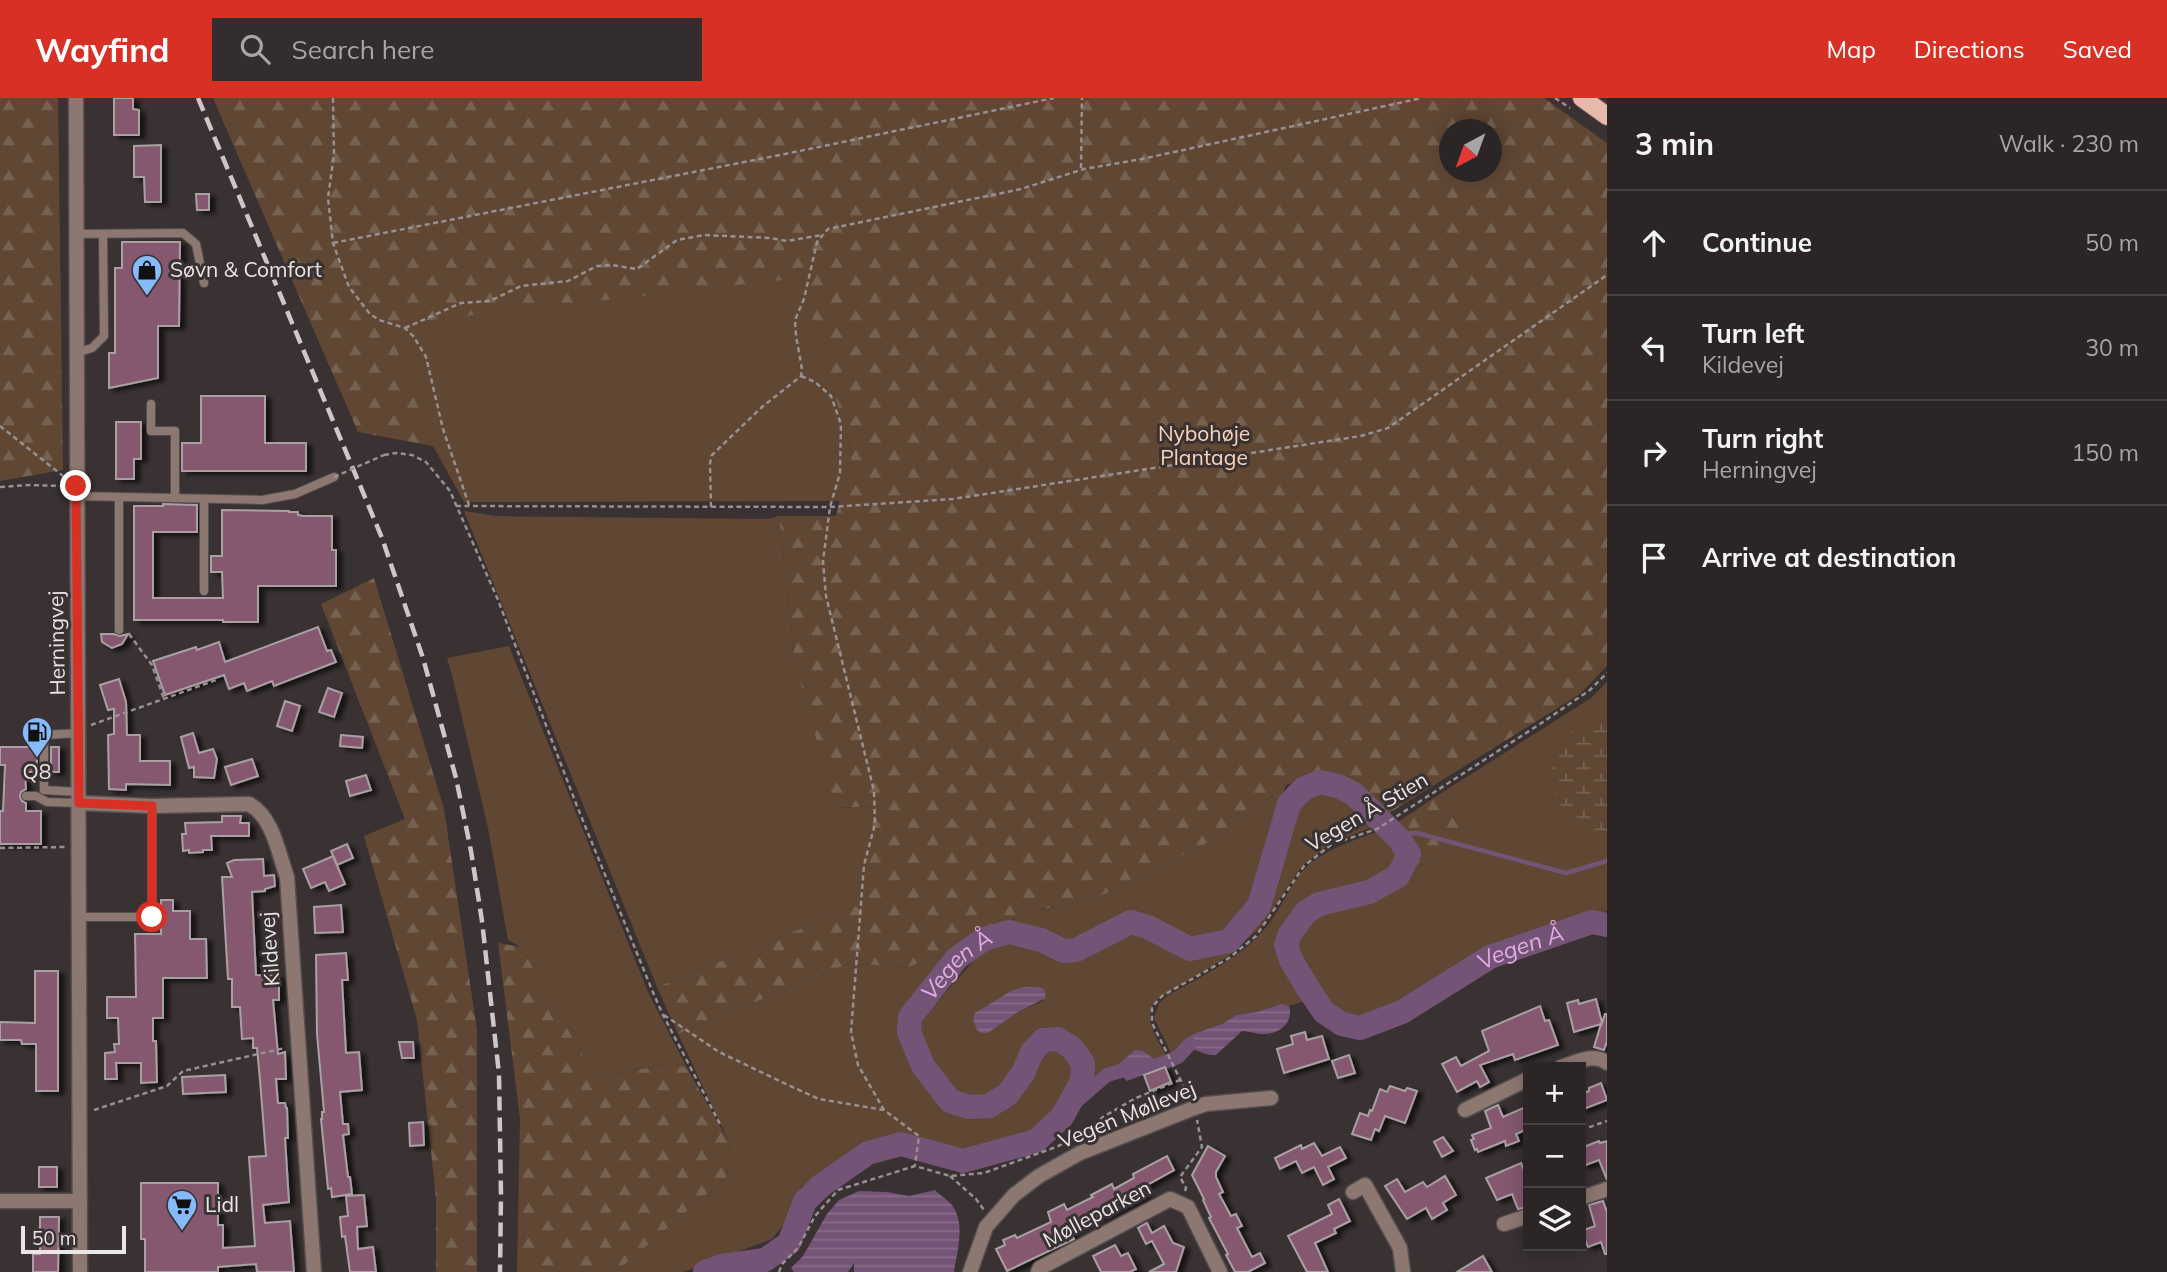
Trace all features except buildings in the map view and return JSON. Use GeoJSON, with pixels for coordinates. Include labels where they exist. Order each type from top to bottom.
{"type":"FeatureCollection","features":[{"type":"Feature","properties":{"kind":"main road"},"geometry":{"type":"LineString","coordinates":[[1582,98],[1607,116]]}},
{"type":"Feature","properties":{"kind":"street","name":"Herningvej"},"geometry":{"type":"LineString","coordinates":[[76,98],[80,1272]]}},
{"type":"Feature","properties":{"kind":"street","name":"Kildevej"},"geometry":{"type":"LineString","coordinates":[[79,797],[152,806],[249,804],[266,817],[287,877],[314,1272]]}},
{"type":"Feature","properties":{"kind":"street"},"geometry":{"type":"LineString","coordinates":[[1578,1062],[1591,1058],[1603,1059],[1607,1063]]}},
{"type":"Feature","properties":{"kind":"street"},"geometry":{"type":"LineString","coordinates":[[1465,1110],[1523,1081]]}},
{"type":"Feature","properties":{"kind":"street","name":"Vegen Møllevej"},"geometry":{"type":"LineString","coordinates":[[971,1272],[986,1227],[1014,1195],[1039,1176],[1080,1153],[1194,1108],[1206,1104],[1271,1098]]}},
{"type":"Feature","properties":{"kind":"street"},"geometry":{"type":"LineString","coordinates":[[1353,1192],[1365,1185],[1400,1248],[1403,1272]]}},
{"type":"Feature","properties":{"kind":"street"},"geometry":{"type":"LineString","coordinates":[[1586,1196],[1607,1189]]}},
{"type":"Feature","properties":{"kind":"street","name":"Mølleparken"},"geometry":{"type":"LineString","coordinates":[[1038,1272],[1040,1268],[1170,1199],[1188,1207],[1220,1272]]}},
{"type":"Feature","properties":{"kind":"street"},"geometry":{"type":"LineString","coordinates":[[0,1201],[80,1201]]}},
{"type":"Feature","properties":{"kind":"street"},"geometry":{"type":"LineString","coordinates":[[1504,1224],[1523,1218]]}},
{"type":"Feature","properties":{"kind":"lane"},"geometry":{"type":"LineString","coordinates":[[76,234],[183,233],[196,244],[204,283]]}},
{"type":"Feature","properties":{"kind":"lane"},"geometry":{"type":"LineString","coordinates":[[76,353],[92,348],[104,336],[103,234]]}},
{"type":"Feature","properties":{"kind":"lane"},"geometry":{"type":"LineString","coordinates":[[151,404],[151,431],[175,431],[175,498]]}},
{"type":"Feature","properties":{"kind":"lane"},"geometry":{"type":"LineString","coordinates":[[76,491],[119,497],[262,500],[295,494],[334,477]]}},
{"type":"Feature","properties":{"kind":"lane"},"geometry":{"type":"LineString","coordinates":[[119,497],[119,630]]}},
{"type":"Feature","properties":{"kind":"lane"},"geometry":{"type":"LineString","coordinates":[[204,499],[204,591]]}},
{"type":"Feature","properties":{"kind":"lane"},"geometry":{"type":"LineString","coordinates":[[78,731],[44,736],[44,790],[79,797]]}},
{"type":"Feature","properties":{"kind":"lane"},"geometry":{"type":"LineString","coordinates":[[26,796],[36,796],[47,802],[79,797]]}},
{"type":"Feature","properties":{"kind":"lane"},"geometry":{"type":"LineString","coordinates":[[79,918],[152,917],[152,806]]}},
{"type":"Feature","properties":{"kind":"path"},"geometry":{"type":"LineString","coordinates":[[333,98],[334,154],[328,198],[333,243],[349,287],[370,314],[379,320],[405,328],[426,357],[443,429],[469,506]]}},
{"type":"Feature","properties":{"kind":"path"},"geometry":{"type":"LineString","coordinates":[[333,243],[1055,98]]}},
{"type":"Feature","properties":{"kind":"path"},"geometry":{"type":"LineString","coordinates":[[1081,170],[1082,98]]}},
{"type":"Feature","properties":{"kind":"path"},"geometry":{"type":"LineString","coordinates":[[711,507],[712,455],[762,407],[801,376],[795,320],[804,299],[817,242],[828,229],[1021,188],[1081,170],[1422,98]]}},
{"type":"Feature","properties":{"kind":"path"},"geometry":{"type":"LineString","coordinates":[[405,328],[461,303],[490,301],[521,286],[568,281],[597,267],[611,265],[636,269],[677,240],[704,234],[770,237],[787,241],[822,235]]}},
{"type":"Feature","properties":{"kind":"path"},"geometry":{"type":"LineString","coordinates":[[456,506],[830,507],[953,499],[1361,436],[1388,429],[1607,275]]}},
{"type":"Feature","properties":{"kind":"path"},"geometry":{"type":"LineString","coordinates":[[801,376],[815,382],[831,396],[841,424],[841,472],[830,507],[823,561],[826,596],[874,791],[875,824],[864,864],[851,1032],[858,1065],[884,1110],[919,1136],[915,1166]]}},
{"type":"Feature","properties":{"kind":"path"},"geometry":{"type":"LineString","coordinates":[[0,426],[76,491]]}},
{"type":"Feature","properties":{"kind":"path"},"geometry":{"type":"LineString","coordinates":[[334,477],[396,453],[412,455],[426,462],[450,491],[498,600],[577,806],[662,1013],[721,1126]]}},
{"type":"Feature","properties":{"kind":"path"},"geometry":{"type":"LineString","coordinates":[[0,487],[29,485],[76,491]]}},
{"type":"Feature","properties":{"kind":"path"},"geometry":{"type":"LineString","coordinates":[[129,634],[152,665],[164,699]]}},
{"type":"Feature","properties":{"kind":"path","name":"Vegen Å Stien"},"geometry":{"type":"LineString","coordinates":[[1180,1204],[1186,1188],[1180,1177],[1202,1147],[1194,1108],[1152,1023],[1152,1007],[1163,996],[1229,958],[1256,936],[1304,866],[1332,844],[1377,829],[1540,724],[1590,690],[1607,673]]}},
{"type":"Feature","properties":{"kind":"path"},"geometry":{"type":"LineString","coordinates":[[78,731],[219,679]]}},
{"type":"Feature","properties":{"kind":"path"},"geometry":{"type":"LineString","coordinates":[[0,848],[79,846]]}},
{"type":"Feature","properties":{"kind":"path"},"geometry":{"type":"LineString","coordinates":[[662,1013],[719,1052],[819,1099],[884,1110]]}},
{"type":"Feature","properties":{"kind":"path"},"geometry":{"type":"LineString","coordinates":[[80,1112],[96,1110],[167,1086],[183,1070],[298,1045]]}},
{"type":"Feature","properties":{"kind":"path"},"geometry":{"type":"LineString","coordinates":[[779,1272],[782,1264],[798,1248],[816,1216],[838,1189],[915,1166],[950,1175],[984,1173],[1086,1133],[1103,1117],[1136,1098],[1180,1080]]}},
{"type":"Feature","properties":{"kind":"path"},"geometry":{"type":"LineString","coordinates":[[1586,1128],[1607,1121]]}},
{"type":"Feature","properties":{"kind":"path"},"geometry":{"type":"LineString","coordinates":[[950,1175],[976,1199],[991,1222]]}},
{"type":"Feature","properties":{"kind":"green space"},"geometry":{"type":"Polygon","coordinates":[[[0,98],[58,98],[63,470],[0,481],[0,98]]]}},
{"type":"Feature","properties":{"kind":"green space","name":"Nybohøje Plantage"},"geometry":{"type":"Polygon","coordinates":[[[213,98],[1544,98],[1607,143],[1607,666],[1580,694],[1388,814],[1350,781],[1320,775],[1286,785],[1221,836],[1095,899],[1024,913],[957,950],[908,967],[848,964],[678,1034],[657,987],[867,902],[874,806],[835,808],[795,662],[779,516],[836,516],[852,453],[800,278],[388,325],[433,446],[358,432],[213,98]]]}},
{"type":"Feature","properties":{"kind":"green space"},"geometry":{"type":"Polygon","coordinates":[[[800,277],[852,453],[840,501],[464,502],[433,446],[387,325],[800,277]]]}},
{"type":"Feature","properties":{"kind":"green space"},"geometry":{"type":"Polygon","coordinates":[[[464,511],[496,516],[767,519],[779,516],[795,662],[836,808],[875,806],[867,902],[657,987],[464,511]]]}},
{"type":"Feature","properties":{"kind":"green space"},"geometry":{"type":"Polygon","coordinates":[[[374,578],[444,809],[477,1030],[477,1272],[436,1272],[436,1198],[417,1020],[364,836],[405,819],[321,604],[374,578]]]}},
{"type":"Feature","properties":{"kind":"green space"},"geometry":{"type":"Polygon","coordinates":[[[509,646],[648,992],[687,1068],[671,1063],[596,1078],[521,947],[508,940],[488,828],[447,658],[509,646]]]}},
{"type":"Feature","properties":{"kind":"green space"},"geometry":{"type":"Polygon","coordinates":[[[1607,682],[1607,911],[1497,948],[1391,1008],[1371,1014],[1352,1015],[1329,1004],[1292,948],[1296,937],[1313,914],[1378,894],[1411,869],[1456,851],[1465,830],[1435,797],[1591,698],[1607,682]]]}},
{"type":"Feature","properties":{"kind":"green space"},"geometry":{"type":"Polygon","coordinates":[[[1607,718],[1607,832],[1583,825],[1565,812],[1555,794],[1552,774],[1556,754],[1566,737],[1583,724],[1607,718]]]}},
{"type":"Feature","properties":{"kind":"green space"},"geometry":{"type":"Polygon","coordinates":[[[1286,785],[1270,826],[1252,902],[1233,929],[1216,939],[1200,941],[1181,937],[1143,919],[1131,917],[1082,941],[1072,943],[1025,927],[1001,926],[1024,913],[1095,899],[1221,836],[1286,785]]]}},
{"type":"Feature","properties":{"kind":"green space"},"geometry":{"type":"Polygon","coordinates":[[[1328,790],[1342,795],[1375,826],[1331,843],[1302,866],[1260,928],[1227,957],[1156,1000],[1150,1015],[1151,1022],[1167,1058],[1155,1064],[1155,1060],[1118,1064],[1116,1070],[1106,1073],[1084,1092],[1092,1066],[1089,1054],[1059,1029],[1044,1032],[1028,1041],[1025,1055],[1015,1075],[1000,1094],[990,1100],[963,1100],[939,1075],[923,1044],[920,1022],[983,950],[1003,944],[1036,947],[1069,960],[1083,957],[1129,933],[1140,931],[1191,957],[1227,952],[1257,923],[1278,865],[1286,820],[1302,802],[1328,790]],[[1044,989],[988,1033],[1018,1012],[1043,1001],[1044,989]]]}},
{"type":"Feature","properties":{"kind":"green space"},"geometry":{"type":"Polygon","coordinates":[[[1435,797],[1465,830],[1456,851],[1411,869],[1418,850],[1398,822],[1435,797]]]}},
{"type":"Feature","properties":{"kind":"green space"},"geometry":{"type":"Polygon","coordinates":[[[1382,830],[1399,847],[1402,854],[1399,860],[1381,876],[1358,888],[1315,898],[1295,914],[1284,929],[1279,946],[1280,954],[1288,972],[1307,1000],[1289,1006],[1281,1004],[1236,1015],[1224,1023],[1189,1037],[1176,1056],[1172,1055],[1154,1018],[1159,1003],[1228,961],[1250,944],[1271,921],[1299,876],[1316,859],[1337,847],[1382,830]]]}},
{"type":"Feature","properties":{"kind":"green space"},"geometry":{"type":"Polygon","coordinates":[[[498,943],[521,947],[596,1078],[671,1063],[687,1068],[730,1144],[727,1177],[616,1272],[517,1272],[520,1119],[498,943]]]}},
{"type":"Feature","properties":{"kind":"green space"},"geometry":{"type":"Polygon","coordinates":[[[957,950],[911,1000],[901,1018],[900,1031],[929,1090],[950,1107],[981,1113],[1004,1108],[1018,1094],[1045,1053],[1055,1050],[1063,1052],[1075,1063],[1075,1074],[1060,1106],[1032,1134],[967,1153],[905,1134],[888,1135],[801,1187],[786,1222],[772,1239],[683,1272],[616,1272],[727,1177],[730,1144],[678,1034],[848,964],[908,967],[957,950]]]}},
{"type":"Feature","properties":{"kind":"shaded area"},"geometry":{"type":"Polygon","coordinates":[[[1024,987],[1044,989],[1046,998],[1018,1012],[988,1033],[977,1030],[973,1019],[975,1013],[1011,991],[1024,987]]]}},
{"type":"Feature","properties":{"kind":"shaded area"},"geometry":{"type":"Polygon","coordinates":[[[1281,1004],[1289,1006],[1290,1017],[1277,1031],[1263,1034],[1242,1031],[1216,1055],[1189,1049],[1180,1058],[1176,1056],[1194,1034],[1224,1023],[1236,1015],[1281,1004]]]}},
{"type":"Feature","properties":{"kind":"shaded area"},"geometry":{"type":"Polygon","coordinates":[[[1135,1050],[1143,1051],[1155,1060],[1154,1071],[1127,1081],[1116,1070],[1135,1050]]]}},
{"type":"Feature","properties":{"kind":"shaded area"},"geometry":{"type":"Polygon","coordinates":[[[935,1190],[952,1205],[959,1221],[954,1272],[854,1272],[854,1263],[848,1272],[794,1272],[791,1268],[803,1256],[827,1214],[839,1200],[859,1191],[909,1196],[935,1190]]]}},
{"type":"Feature","properties":{"kind":"waterway","name":"Vegen Å"},"geometry":{"type":"LineString","coordinates":[[705,1272],[722,1266],[765,1260],[789,1243],[805,1201],[822,1185],[868,1153],[901,1144],[963,1161],[1036,1141],[1062,1117],[1082,1081],[1083,1063],[1072,1048],[1058,1039],[1043,1040],[1032,1052],[1023,1073],[1008,1094],[989,1106],[969,1107],[950,1101],[923,1066],[909,1032],[910,1017],[957,958],[984,939],[1009,932],[1041,940],[1064,951],[1076,950],[1131,922],[1148,927],[1190,949],[1229,941],[1259,906],[1289,804],[1303,789],[1320,782],[1338,786],[1354,794],[1400,840],[1409,854],[1398,876],[1369,892],[1319,904],[1306,912],[1290,934],[1286,945],[1291,960],[1324,1012],[1342,1024],[1360,1028],[1402,1012],[1490,957],[1592,922],[1607,925]]}},
{"type":"Feature","properties":{"kind":"waterway"},"geometry":{"type":"LineString","coordinates":[[1394,834],[1417,833],[1566,873],[1607,861]]}},
{"type":"Feature","properties":{"kind":"waterway"},"geometry":{"type":"LineString","coordinates":[[1062,1117],[1107,1075],[1131,1068],[1155,1066],[1178,1057],[1190,1044]]}},
{"type":"Feature","properties":{"kind":"railway"},"geometry":{"type":"LineString","coordinates":[[198,98],[382,538],[423,658],[456,778],[482,921],[499,1074],[500,1272]]}},
{"type":"Feature","properties":{"kind":"place","name":"Søvn & Comfort"},"geometry":{"type":"Point","coordinates":[147,297]}},
{"type":"Feature","properties":{"kind":"place","name":"Q8"},"geometry":{"type":"Point","coordinates":[37,759]}},
{"type":"Feature","properties":{"kind":"place","name":"Lidl"},"geometry":{"type":"Point","coordinates":[182,1232]}},
{"type":"Feature","properties":{"kind":"route"},"geometry":{"type":"LineString","coordinates":[[76,486],[79,803],[152,806],[152,917]]}}]}
